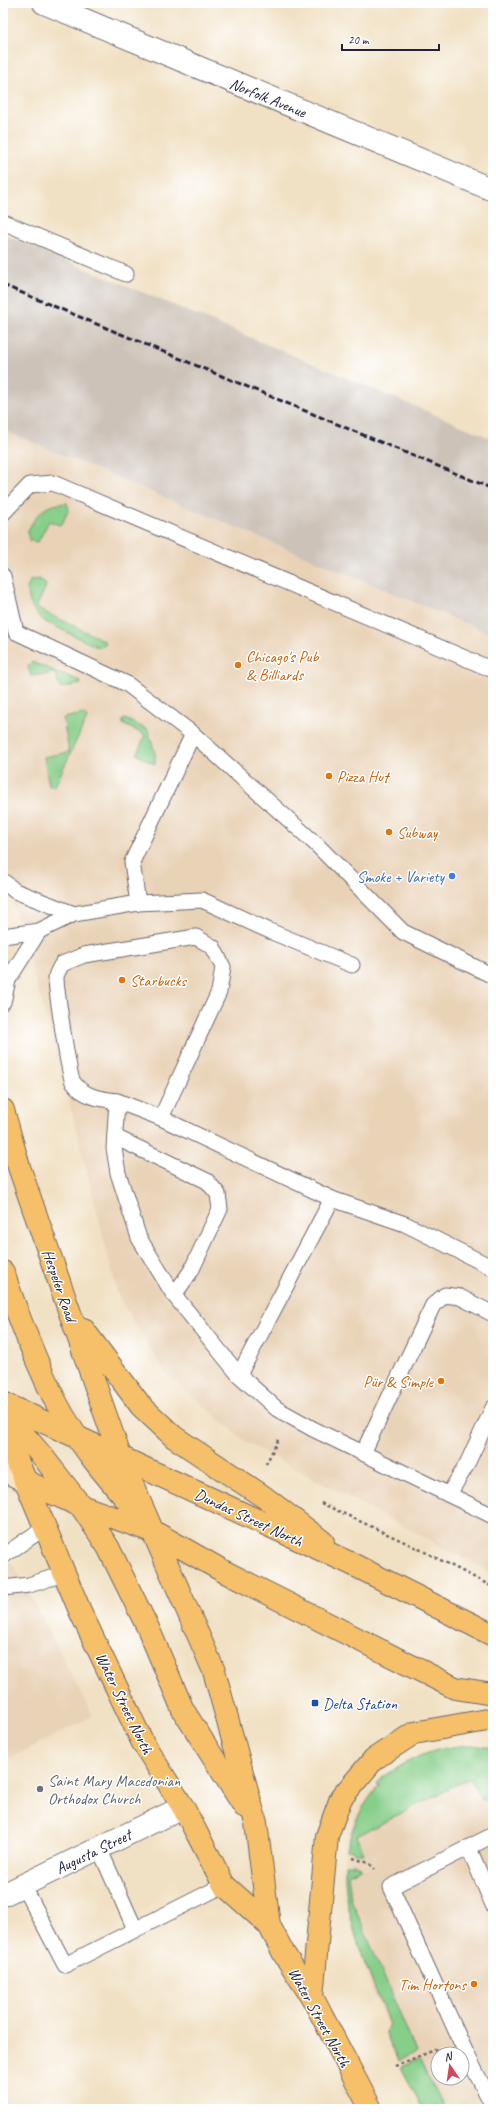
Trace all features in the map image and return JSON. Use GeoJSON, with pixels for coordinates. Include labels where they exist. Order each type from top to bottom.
{"type":"FeatureCollection","features":[{"type":"Feature","properties":{"kind":"main road","name":"Hespeler Road"},"geometry":{"type":"LineString","coordinates":[[3,1110],[19,1167],[121,1459],[154,1532]]}},
{"type":"Feature","properties":{"kind":"main road"},"geometry":{"type":"LineString","coordinates":[[3,1272],[15,1308],[56,1402],[80,1440],[114,1486],[154,1532]]}},
{"type":"Feature","properties":{"kind":"main road"},"geometry":{"type":"LineString","coordinates":[[70,1312],[141,1406],[174,1437],[264,1497],[352,1564]]}},
{"type":"Feature","properties":{"kind":"main road","name":"Dundas Street North"},"geometry":{"type":"LineString","coordinates":[[3,1403],[121,1459],[352,1564],[493,1635]]}},
{"type":"Feature","properties":{"kind":"main road"},"geometry":{"type":"LineString","coordinates":[[3,1411],[43,1457],[82,1506],[108,1547],[148,1628],[183,1710],[256,1824]]}},
{"type":"Feature","properties":{"kind":"main road","name":"Water Street North"},"geometry":{"type":"LineString","coordinates":[[3,1427],[63,1574],[143,1743],[183,1807],[224,1886],[269,1925]]}},
{"type":"Feature","properties":{"kind":"main road"},"geometry":{"type":"LineString","coordinates":[[3,1470],[82,1506],[154,1532],[223,1571],[455,1688],[493,1694]]}},
{"type":"Feature","properties":{"kind":"main road","name":"Water Street North"},"geometry":{"type":"LineString","coordinates":[[154,1532],[214,1671],[256,1824],[269,1925],[284,1954],[312,1997],[371,2109]]}},
{"type":"Feature","properties":{"kind":"main road"},"geometry":{"type":"LineString","coordinates":[[312,1997],[327,1836],[341,1798],[374,1759],[414,1734],[493,1719]]}},
{"type":"Feature","properties":{"kind":"street","name":"Norfolk Avenue"},"geometry":{"type":"LineString","coordinates":[[44,3],[74,9],[493,190]]}},
{"type":"Feature","properties":{"kind":"street","name":"Augusta Street"},"geometry":{"type":"LineString","coordinates":[[3,1895],[183,1807]]}},
{"type":"Feature","properties":{"kind":"lane"},"geometry":{"type":"LineString","coordinates":[[3,222],[126,274]]}},
{"type":"Feature","properties":{"kind":"lane"},"geometry":{"type":"LineString","coordinates":[[3,513],[30,485],[53,483],[493,670]]}},
{"type":"Feature","properties":{"kind":"lane"},"geometry":{"type":"LineString","coordinates":[[3,576],[16,632],[127,684],[193,734],[318,845],[403,932],[493,976]]}},
{"type":"Feature","properties":{"kind":"lane"},"geometry":{"type":"LineString","coordinates":[[138,903],[132,862],[193,734]]}},
{"type":"Feature","properties":{"kind":"lane"},"geometry":{"type":"LineString","coordinates":[[3,881],[15,891],[74,914]]}},
{"type":"Feature","properties":{"kind":"lane"},"geometry":{"type":"LineString","coordinates":[[3,936],[39,931],[74,914],[138,903],[202,900],[272,932],[352,965]]}},
{"type":"Feature","properties":{"kind":"lane"},"geometry":{"type":"LineString","coordinates":[[3,1002],[8,980],[39,931]]}},
{"type":"Feature","properties":{"kind":"lane"},"geometry":{"type":"LineString","coordinates":[[161,1118],[219,992],[223,966],[213,947],[196,937],[84,955],[62,964],[56,976],[58,1000],[72,1081],[84,1093],[117,1101],[161,1118],[332,1199],[405,1224],[493,1268]]}},
{"type":"Feature","properties":{"kind":"lane"},"geometry":{"type":"LineString","coordinates":[[117,1101],[114,1148],[118,1173],[139,1238],[174,1295],[239,1375],[277,1409],[313,1429],[493,1516]]}},
{"type":"Feature","properties":{"kind":"lane"},"geometry":{"type":"LineString","coordinates":[[115,1137],[207,1181],[218,1194],[220,1209],[191,1271],[174,1295]]}},
{"type":"Feature","properties":{"kind":"lane"},"geometry":{"type":"LineString","coordinates":[[239,1375],[332,1199]]}},
{"type":"Feature","properties":{"kind":"lane"},"geometry":{"type":"LineString","coordinates":[[363,1453],[433,1305],[445,1295],[460,1297],[493,1314]]}},
{"type":"Feature","properties":{"kind":"lane"},"geometry":{"type":"LineString","coordinates":[[449,1494],[466,1466],[493,1408]]}},
{"type":"Feature","properties":{"kind":"lane"},"geometry":{"type":"LineString","coordinates":[[3,1556],[44,1528]]}},
{"type":"Feature","properties":{"kind":"lane"},"geometry":{"type":"LineString","coordinates":[[3,1588],[29,1585],[63,1574]]}},
{"type":"Feature","properties":{"kind":"lane"},"geometry":{"type":"LineString","coordinates":[[493,1835],[391,1887],[459,2039],[493,2106]]}},
{"type":"Feature","properties":{"kind":"lane"},"geometry":{"type":"LineString","coordinates":[[99,1848],[135,1929]]}},
{"type":"Feature","properties":{"kind":"lane"},"geometry":{"type":"LineString","coordinates":[[469,1848],[493,1905]]}},
{"type":"Feature","properties":{"kind":"lane"},"geometry":{"type":"LineString","coordinates":[[23,1885],[65,1965],[224,1886]]}},
{"type":"Feature","properties":{"kind":"path"},"geometry":{"type":"LineString","coordinates":[[264,1468],[273,1449]]}},
{"type":"Feature","properties":{"kind":"path"},"geometry":{"type":"LineString","coordinates":[[320,1503],[417,1548],[493,1588]]}},
{"type":"Feature","properties":{"kind":"path"},"geometry":{"type":"LineString","coordinates":[[351,1858],[369,1864]]}},
{"type":"Feature","properties":{"kind":"path"},"geometry":{"type":"LineString","coordinates":[[395,2066],[418,2056]]}},
{"type":"Feature","properties":{"kind":"shaded area"},"geometry":{"type":"Polygon","coordinates":[[[3,234],[493,439],[493,635],[3,430],[3,234]]]}},
{"type":"Feature","properties":{"kind":"shaded area"},"geometry":{"type":"Polygon","coordinates":[[[3,430],[493,635],[493,1574],[247,1443],[167,1375],[118,1296],[67,1092],[3,868],[3,430]]]}},
{"type":"Feature","properties":{"kind":"shaded area"},"geometry":{"type":"Polygon","coordinates":[[[3,1550],[17,1570],[93,1716],[3,1762],[3,1550]]]}},
{"type":"Feature","properties":{"kind":"shaded area"},"geometry":{"type":"Polygon","coordinates":[[[472,1745],[493,1748],[493,2109],[423,2109],[386,2034],[387,2024],[372,1989],[354,1932],[344,1884],[345,1850],[354,1819],[381,1779],[419,1755],[439,1749],[472,1745]]]}},
{"type":"Feature","properties":{"kind":"green space"},"geometry":{"type":"Polygon","coordinates":[[[67,503],[69,509],[62,524],[59,525],[49,521],[38,542],[30,541],[27,532],[38,515],[47,508],[67,503]]]}},
{"type":"Feature","properties":{"kind":"green space"},"geometry":{"type":"Polygon","coordinates":[[[39,579],[44,582],[46,586],[36,608],[105,641],[106,643],[100,647],[95,646],[40,618],[32,607],[27,589],[30,581],[39,579]]]}},
{"type":"Feature","properties":{"kind":"green space"},"geometry":{"type":"Polygon","coordinates":[[[32,662],[80,681],[81,684],[60,688],[55,673],[31,676],[28,667],[32,662]]]}},
{"type":"Feature","properties":{"kind":"green space"},"geometry":{"type":"Polygon","coordinates":[[[84,714],[87,718],[55,786],[49,786],[44,757],[69,752],[63,718],[84,714]]]}},
{"type":"Feature","properties":{"kind":"green space"},"geometry":{"type":"Polygon","coordinates":[[[125,719],[148,730],[155,753],[155,764],[137,755],[145,735],[123,724],[123,720],[125,719]]]}},
{"type":"Feature","properties":{"kind":"green space"},"geometry":{"type":"Polygon","coordinates":[[[472,1745],[493,1748],[493,1797],[486,1801],[481,1799],[470,1778],[357,1836],[364,1853],[354,1853],[354,1850],[347,1850],[358,1816],[379,1786],[377,1783],[381,1779],[392,1771],[424,1754],[446,1748],[472,1745]]]}},
{"type":"Feature","properties":{"kind":"green space"},"geometry":{"type":"Polygon","coordinates":[[[353,1863],[361,1868],[348,1874],[351,1899],[416,2052],[398,2061],[386,2034],[387,2026],[389,2024],[359,1946],[348,1906],[345,1865],[353,1865],[353,1863]]]}},
{"type":"Feature","properties":{"kind":"green space"},"geometry":{"type":"Polygon","coordinates":[[[419,2059],[430,2081],[430,2086],[432,2086],[444,2109],[423,2109],[401,2067],[419,2059]]]}},
{"type":"Feature","properties":{"kind":"railway"},"geometry":{"type":"LineString","coordinates":[[3,285],[493,489]]}},
{"type":"Feature","properties":{"kind":"place","name":"Chicago's Pub & Billiards"},"geometry":{"type":"Point","coordinates":[238,665]}},
{"type":"Feature","properties":{"kind":"place","name":"Pizza Hut"},"geometry":{"type":"Point","coordinates":[329,776]}},
{"type":"Feature","properties":{"kind":"place","name":"Subway"},"geometry":{"type":"Point","coordinates":[389,832]}},
{"type":"Feature","properties":{"kind":"place","name":"Smoke + Variety"},"geometry":{"type":"Point","coordinates":[452,876]}},
{"type":"Feature","properties":{"kind":"place","name":"Starbucks"},"geometry":{"type":"Point","coordinates":[122,980]}},
{"type":"Feature","properties":{"kind":"place","name":"Pür & Simple"},"geometry":{"type":"Point","coordinates":[441,1381]}},
{"type":"Feature","properties":{"kind":"place","name":"Delta Station"},"geometry":{"type":"Point","coordinates":[315,1703]}},
{"type":"Feature","properties":{"kind":"place","name":"Saint Mary Macedonian Orthodox Church"},"geometry":{"type":"Point","coordinates":[40,1789]}},
{"type":"Feature","properties":{"kind":"place","name":"Tim Hortons"},"geometry":{"type":"Point","coordinates":[474,1984]}}]}
